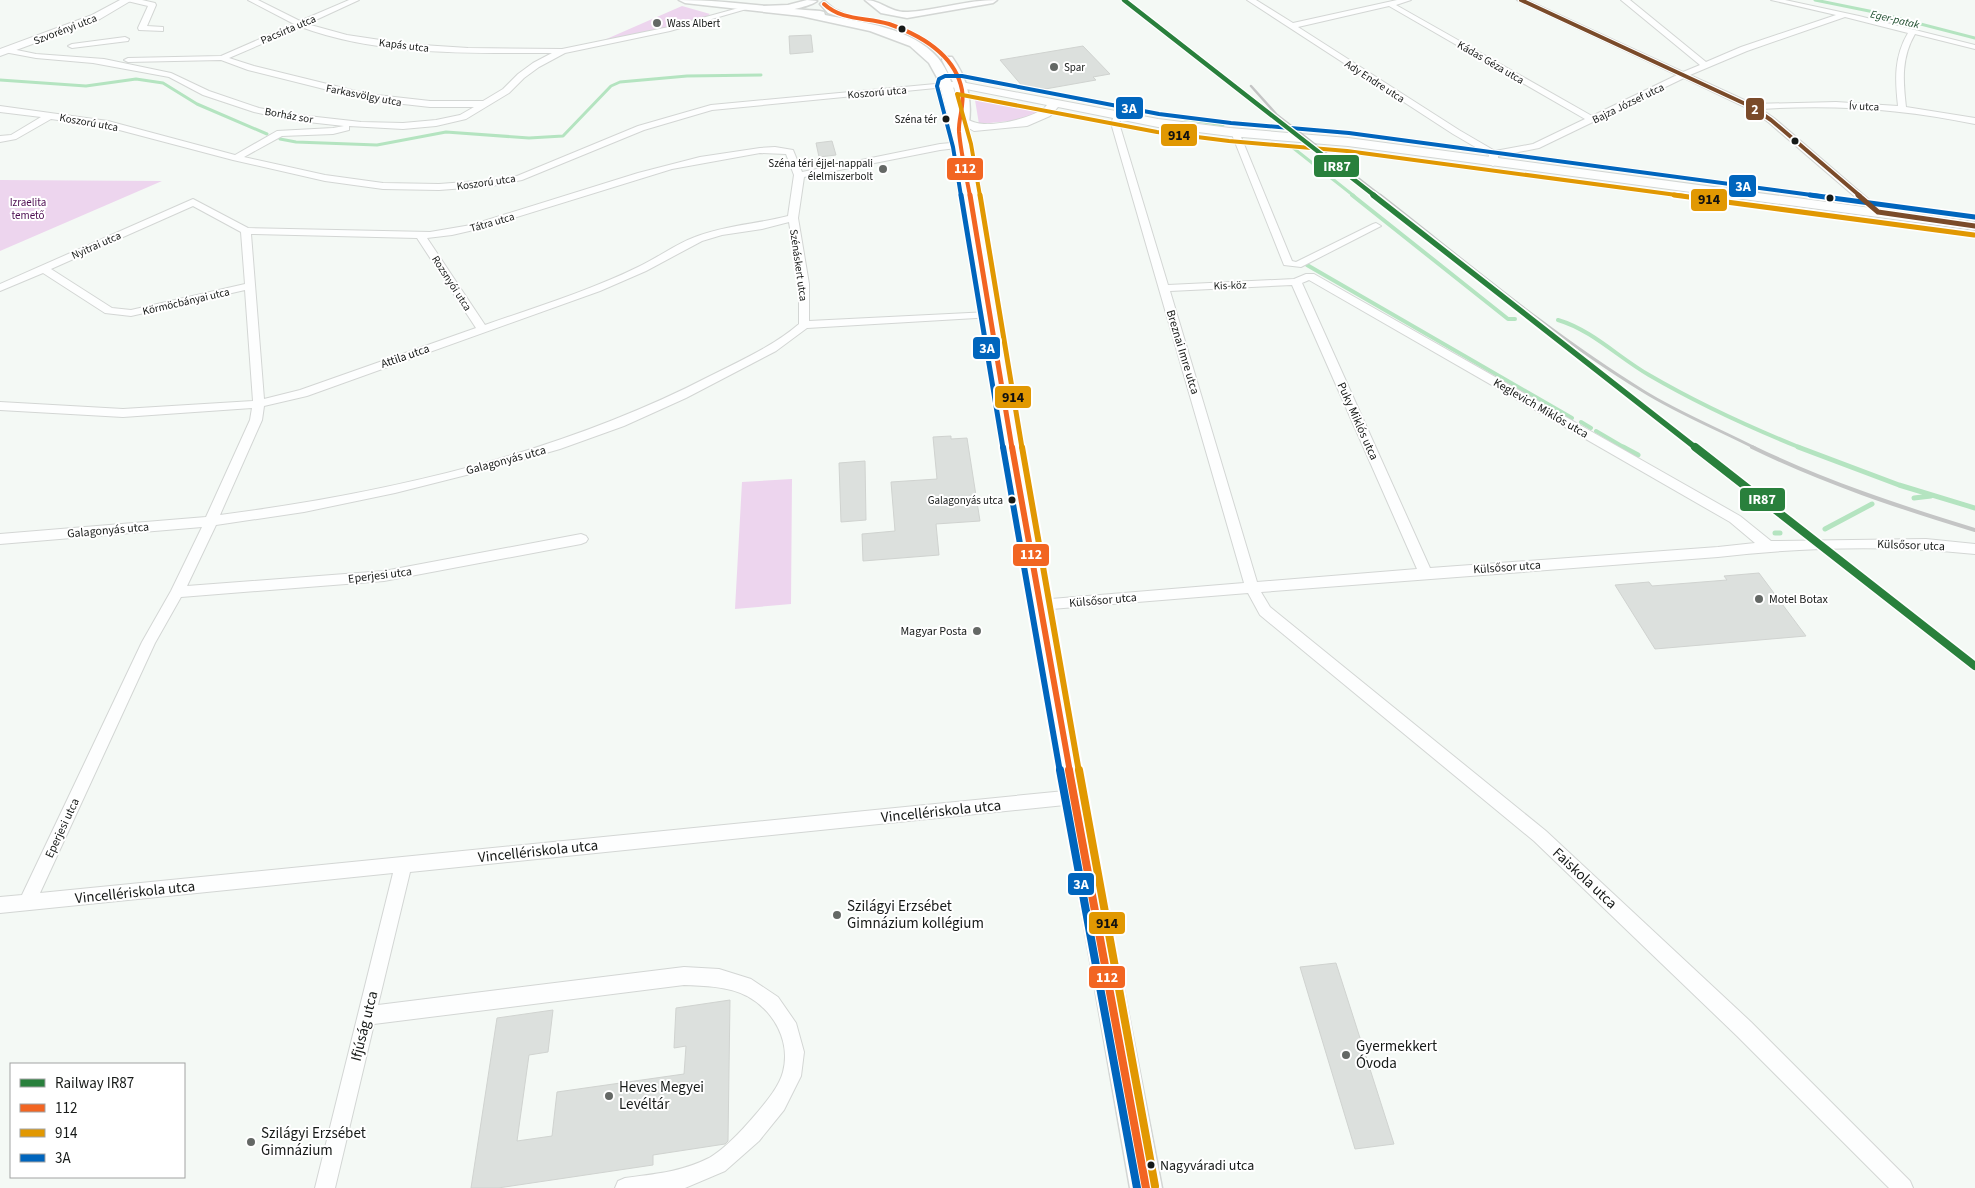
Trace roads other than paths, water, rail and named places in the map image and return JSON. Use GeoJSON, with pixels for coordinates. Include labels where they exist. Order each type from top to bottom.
{"type":"FeatureCollection","features":[{"type":"Feature","properties":{"kind":"main road","name":"Szvorényi utca"},"geometry":{"type":"LineString","coordinates":[[3,51],[96,17],[127,0]]}},
{"type":"Feature","properties":{"kind":"main road"},"geometry":{"type":"LineString","coordinates":[[685,0],[750,9],[846,16],[878,22],[924,38],[945,56],[957,74],[963,98],[961,134],[988,315],[1146,1188]]}},
{"type":"Feature","properties":{"kind":"main road"},"geometry":{"type":"LineString","coordinates":[[806,14],[873,28],[914,43],[928,54],[941,71],[954,119],[961,134]]}},
{"type":"Feature","properties":{"kind":"main road"},"geometry":{"type":"LineString","coordinates":[[946,85],[961,85],[1118,116],[1235,132],[1493,158],[1975,226]]}},
{"type":"Feature","properties":{"kind":"main road"},"geometry":{"type":"LineString","coordinates":[[961,134],[974,127],[1030,121],[1046,114],[1054,104]]}},
{"type":"Feature","properties":{"kind":"main road"},"geometry":{"type":"LineString","coordinates":[[961,134],[985,127]]}},
{"type":"Feature","properties":{"kind":"street"},"geometry":{"type":"LineString","coordinates":[[127,0],[147,2],[152,5],[142,28],[160,29]]}},
{"type":"Feature","properties":{"kind":"street","name":"Kapás utca"},"geometry":{"type":"LineString","coordinates":[[252,0],[300,24],[318,30],[378,42],[420,47],[496,51],[563,51]]}},
{"type":"Feature","properties":{"kind":"street","name":"Pacsirta utca"},"geometry":{"type":"LineString","coordinates":[[222,58],[355,0]]}},
{"type":"Feature","properties":{"kind":"street"},"geometry":{"type":"LineString","coordinates":[[486,104],[506,91],[529,71],[563,51],[660,31],[750,9],[789,8],[813,0]]}},
{"type":"Feature","properties":{"kind":"street"},"geometry":{"type":"LineString","coordinates":[[806,14],[813,0]]}},
{"type":"Feature","properties":{"kind":"street"},"geometry":{"type":"LineString","coordinates":[[869,0],[884,11],[907,15],[993,0]]}},
{"type":"Feature","properties":{"kind":"street","name":"Ady Endre utca"},"geometry":{"type":"LineString","coordinates":[[1251,0],[1456,132],[1493,158]]}},
{"type":"Feature","properties":{"kind":"street"},"geometry":{"type":"LineString","coordinates":[[1291,26],[1407,0]]}},
{"type":"Feature","properties":{"kind":"street"},"geometry":{"type":"LineString","coordinates":[[1520,0],[1752,107],[1771,120],[1878,212]]}},
{"type":"Feature","properties":{"kind":"street"},"geometry":{"type":"LineString","coordinates":[[1625,0],[1705,65]]}},
{"type":"Feature","properties":{"kind":"street"},"geometry":{"type":"LineString","coordinates":[[1775,0],[1975,47]]}},
{"type":"Feature","properties":{"kind":"street"},"geometry":{"type":"LineString","coordinates":[[806,14],[825,2],[831,11],[846,16]]}},
{"type":"Feature","properties":{"kind":"street"},"geometry":{"type":"LineString","coordinates":[[706,20],[715,13],[709,4]]}},
{"type":"Feature","properties":{"kind":"street","name":"Kádas Géza utca"},"geometry":{"type":"LineString","coordinates":[[1390,4],[1593,120]]}},
{"type":"Feature","properties":{"kind":"street","name":"Bajza József utca"},"geometry":{"type":"LineString","coordinates":[[1493,158],[1536,146],[1705,65],[1744,49],[1844,15]]}},
{"type":"Feature","properties":{"kind":"street"},"geometry":{"type":"LineString","coordinates":[[1902,108],[1899,64],[1905,44],[1913,31]]}},
{"type":"Feature","properties":{"kind":"street"},"geometry":{"type":"LineString","coordinates":[[72,46],[125,39]]}},
{"type":"Feature","properties":{"kind":"street","name":"Farkasvölgy utca"},"geometry":{"type":"LineString","coordinates":[[3,51],[96,61],[222,58],[251,68],[368,97],[420,104],[486,104]]}},
{"type":"Feature","properties":{"kind":"street","name":"Borház sor"},"geometry":{"type":"LineString","coordinates":[[96,61],[171,75],[206,93],[257,110],[290,117],[361,125],[403,126],[436,123],[463,117],[486,104]]}},
{"type":"Feature","properties":{"kind":"street"},"geometry":{"type":"LineString","coordinates":[[918,88],[935,80],[941,71]]}},
{"type":"Feature","properties":{"kind":"street","name":"Koszorú utca"},"geometry":{"type":"LineString","coordinates":[[0,108],[108,124],[236,158],[325,178],[383,186],[439,187],[492,183],[527,175],[641,128],[711,108],[946,85]]}},
{"type":"Feature","properties":{"kind":"street","name":"Ív utca"},"geometry":{"type":"LineString","coordinates":[[1752,107],[1783,105],[1869,106],[1902,108],[1975,120]]}},
{"type":"Feature","properties":{"kind":"street","name":"Koszorú utca"},"geometry":{"type":"LineString","coordinates":[[0,139],[13,137],[50,116]]}},
{"type":"Feature","properties":{"kind":"street","name":"Breznai Imre utca"},"geometry":{"type":"LineString","coordinates":[[1118,116],[1115,122],[1252,588]]}},
{"type":"Feature","properties":{"kind":"street"},"geometry":{"type":"LineString","coordinates":[[280,133],[282,125],[290,117]]}},
{"type":"Feature","properties":{"kind":"street"},"geometry":{"type":"LineString","coordinates":[[236,158],[280,133],[333,131],[361,125]]}},
{"type":"Feature","properties":{"kind":"street"},"geometry":{"type":"LineString","coordinates":[[1235,132],[1288,263],[1297,265],[1376,226]]}},
{"type":"Feature","properties":{"kind":"street"},"geometry":{"type":"LineString","coordinates":[[799,175],[940,147],[961,134]]}},
{"type":"Feature","properties":{"kind":"street","name":"Tátra utca"},"geometry":{"type":"LineString","coordinates":[[193,202],[246,231],[409,234],[421,236],[462,230],[509,217],[672,165],[746,152],[779,149],[790,152],[799,175]]}},
{"type":"Feature","properties":{"kind":"street","name":"Szénáskert utca"},"geometry":{"type":"LineString","coordinates":[[799,175],[799,186],[792,218],[804,284],[804,326]]}},
{"type":"Feature","properties":{"kind":"street","name":"Nyitrai utca"},"geometry":{"type":"LineString","coordinates":[[0,288],[193,202]]}},
{"type":"Feature","properties":{"kind":"street","name":"Attila utca"},"geometry":{"type":"LineString","coordinates":[[0,406],[123,413],[259,404],[303,393],[596,289],[698,239],[721,232],[762,226],[792,218]]}},
{"type":"Feature","properties":{"kind":"street","name":"Eperjesi utca"},"geometry":{"type":"LineString","coordinates":[[27,903],[149,642],[177,592],[256,420],[259,404],[246,231]]}},
{"type":"Feature","properties":{"kind":"street","name":"Rozsnyói utca"},"geometry":{"type":"LineString","coordinates":[[421,236],[482,330]]}},
{"type":"Feature","properties":{"kind":"street","name":"Körmöcbányai utca"},"geometry":{"type":"LineString","coordinates":[[44,269],[109,310],[132,313],[249,286]]}},
{"type":"Feature","properties":{"kind":"street","name":"Keglevich Miklós utca"},"geometry":{"type":"LineString","coordinates":[[1296,282],[1310,276],[1735,519],[1768,546]]}},
{"type":"Feature","properties":{"kind":"street","name":"Kis-köz"},"geometry":{"type":"LineString","coordinates":[[1164,288],[1296,282]]}},
{"type":"Feature","properties":{"kind":"street","name":"Puky Miklós utca"},"geometry":{"type":"LineString","coordinates":[[1296,282],[1426,573]]}},
{"type":"Feature","properties":{"kind":"street"},"geometry":{"type":"LineString","coordinates":[[804,326],[988,315]]}},
{"type":"Feature","properties":{"kind":"street","name":"Galagonyás utca"},"geometry":{"type":"LineString","coordinates":[[0,539],[210,521],[308,507],[398,489],[565,444],[642,415],[701,386],[794,335],[804,326]]}},
{"type":"Feature","properties":{"kind":"street","name":"Eperjesi utca"},"geometry":{"type":"LineString","coordinates":[[177,592],[384,576],[581,539]]}},
{"type":"Feature","properties":{"kind":"street","name":"Külsősor utca"},"geometry":{"type":"LineString","coordinates":[[1040,605],[1426,573],[1718,552],[1768,546],[1926,544],[1975,549]]}},
{"type":"Feature","properties":{"kind":"street","name":"Faiskola utca"},"geometry":{"type":"LineString","coordinates":[[1252,588],[1265,611],[1540,836],[1744,1029],[1903,1188]]}},
{"type":"Feature","properties":{"kind":"street","name":"Vincellériskola utca"},"geometry":{"type":"LineString","coordinates":[[0,905],[1075,797]]}},
{"type":"Feature","properties":{"kind":"street","name":"Ifjúság utca"},"geometry":{"type":"LineString","coordinates":[[325,1188],[403,864]]}},
{"type":"Feature","properties":{"kind":"street"},"geometry":{"type":"LineString","coordinates":[[367,1016],[684,976],[719,978],[751,988],[772,1003],[787,1023],[795,1052],[792,1076],[777,1103],[752,1134],[718,1164],[675,1182],[625,1188]]}},
{"type":"Feature","properties":{"kind":"waterway","name":"Eger-patak"},"geometry":{"type":"LineString","coordinates":[[1815,0],[1874,12],[1975,38]]}},
{"type":"Feature","properties":{"kind":"waterway"},"geometry":{"type":"LineString","coordinates":[[280,139],[296,142],[377,145],[446,132],[529,138],[563,136],[611,86],[620,82],[687,76],[761,75]]}},
{"type":"Feature","properties":{"kind":"waterway"},"geometry":{"type":"LineString","coordinates":[[0,80],[86,86],[136,79],[163,83],[197,104],[267,134]]}},
{"type":"Feature","properties":{"kind":"waterway"},"geometry":{"type":"LineString","coordinates":[[1185,119],[1223,125]]}},
{"type":"Feature","properties":{"kind":"waterway"},"geometry":{"type":"LineString","coordinates":[[1292,147],[1354,196]]}},
{"type":"Feature","properties":{"kind":"waterway"},"geometry":{"type":"LineString","coordinates":[[1352,195],[1508,319],[1515,319]]}},
{"type":"Feature","properties":{"kind":"waterway"},"geometry":{"type":"LineString","coordinates":[[1307,265],[1572,418]]}},
{"type":"Feature","properties":{"kind":"waterway"},"geometry":{"type":"LineString","coordinates":[[1558,320],[1582,330],[1638,368],[1704,405],[1801,448]]}},
{"type":"Feature","properties":{"kind":"waterway"},"geometry":{"type":"LineString","coordinates":[[1581,422],[1591,428]]}},
{"type":"Feature","properties":{"kind":"waterway"},"geometry":{"type":"LineString","coordinates":[[1596,431],[1625,448]]}},
{"type":"Feature","properties":{"kind":"waterway"},"geometry":{"type":"LineString","coordinates":[[1623,447],[1638,455]]}},
{"type":"Feature","properties":{"kind":"waterway"},"geometry":{"type":"LineString","coordinates":[[1798,447],[1899,485],[1975,508]]}},
{"type":"Feature","properties":{"kind":"waterway"},"geometry":{"type":"LineString","coordinates":[[1914,498],[1931,496]]}},
{"type":"Feature","properties":{"kind":"waterway"},"geometry":{"type":"LineString","coordinates":[[1825,529],[1872,504]]}},
{"type":"Feature","properties":{"kind":"waterway"},"geometry":{"type":"LineString","coordinates":[[1775,533],[1780,533]]}},
{"type":"Feature","properties":{"kind":"railway"},"geometry":{"type":"LineString","coordinates":[[1251,86],[1277,115],[1381,196]]}},
{"type":"Feature","properties":{"kind":"railway"},"geometry":{"type":"LineString","coordinates":[[1380,195],[1509,297],[1609,369],[1670,407],[1755,448]]}},
{"type":"Feature","properties":{"kind":"railway"},"geometry":{"type":"LineString","coordinates":[[1752,447],[1807,472],[1862,493],[1975,530]]}},
{"type":"Feature","properties":{"kind":"rail line","name":"IR87"},"geometry":{"type":"LineString","coordinates":[[1124,0],[1975,666]]}},
{"type":"Feature","properties":{"kind":"place","name":"Wass Albert"},"geometry":{"type":"Point","coordinates":[657,23]}},
{"type":"Feature","properties":{"kind":"place","name":"Spar"},"geometry":{"type":"Point","coordinates":[1054,67]}},
{"type":"Feature","properties":{"kind":"place","name":"Széna tér"},"geometry":{"type":"Point","coordinates":[946,119]}},
{"type":"Feature","properties":{"kind":"place","name":"Széna téri éjjel-nappali élelmiszerbolt"},"geometry":{"type":"Point","coordinates":[883,169]}},
{"type":"Feature","properties":{"kind":"place","name":"Galagonyás utca"},"geometry":{"type":"Point","coordinates":[1012,500]}},
{"type":"Feature","properties":{"kind":"place","name":"Motel Botax"},"geometry":{"type":"Point","coordinates":[1759,599]}},
{"type":"Feature","properties":{"kind":"place","name":"Magyar Posta"},"geometry":{"type":"Point","coordinates":[977,631]}},
{"type":"Feature","properties":{"kind":"place","name":"Szilágyi Erzsébet Gimnázium kollégium"},"geometry":{"type":"Point","coordinates":[837,915]}},
{"type":"Feature","properties":{"kind":"place","name":"Gyermekkert Óvoda"},"geometry":{"type":"Point","coordinates":[1346,1055]}},
{"type":"Feature","properties":{"kind":"place","name":"Heves Megyei Levéltár"},"geometry":{"type":"Point","coordinates":[609,1096]}},
{"type":"Feature","properties":{"kind":"place","name":"Szilágyi Erzsébet Gimnázium"},"geometry":{"type":"Point","coordinates":[251,1142]}},
{"type":"Feature","properties":{"kind":"place","name":"Nagyváradi utca"},"geometry":{"type":"Point","coordinates":[1151,1165]}},
{"type":"Feature","properties":{"kind":"park label","name":"Izraelita temető"},"geometry":{"type":"Point","coordinates":[28,208]}}]}
